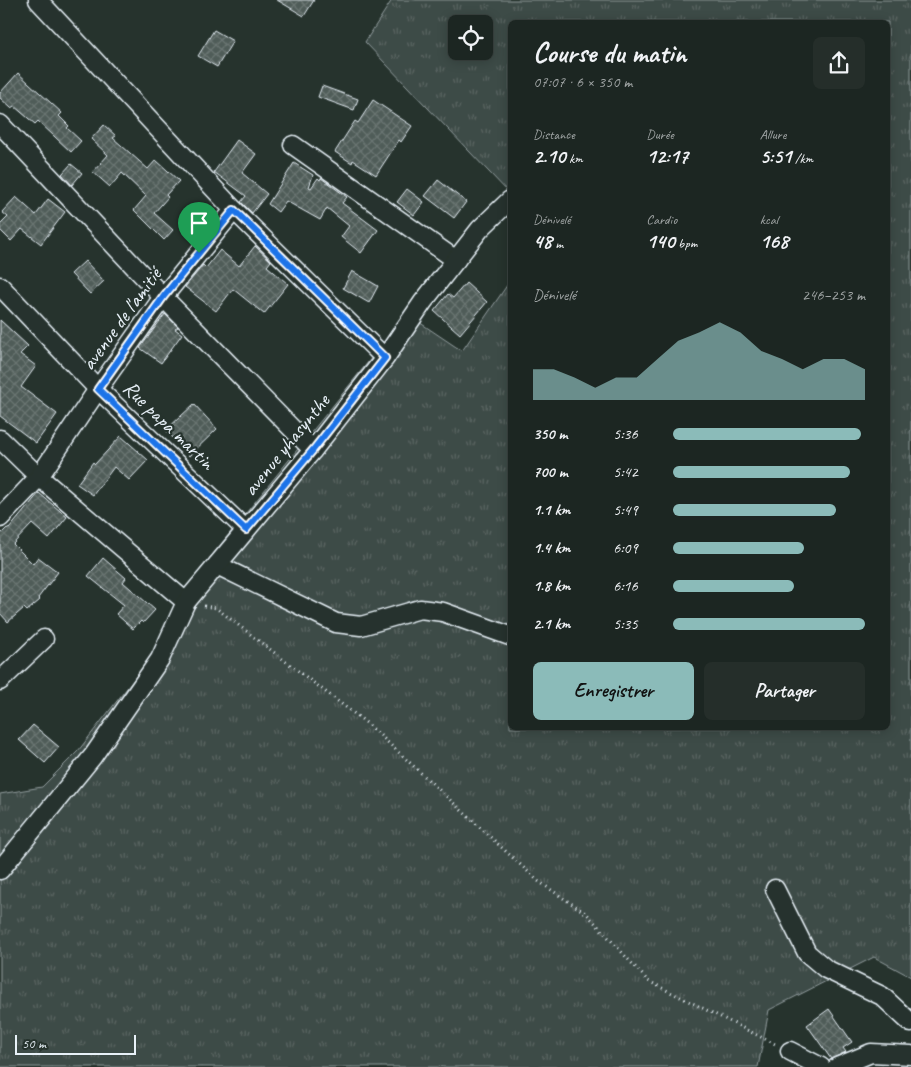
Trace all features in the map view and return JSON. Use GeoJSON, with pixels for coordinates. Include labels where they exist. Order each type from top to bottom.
{"type":"FeatureCollection","features":[{"type":"Feature","properties":{"kind":"street"},"geometry":{"type":"LineString","coordinates":[[38,0],[234,210],[385,358]]}},
{"type":"Feature","properties":{"kind":"street"},"geometry":{"type":"LineString","coordinates":[[0,124],[313,450]]}},
{"type":"Feature","properties":{"kind":"street"},"geometry":{"type":"LineString","coordinates":[[293,145],[456,260]]}},
{"type":"Feature","properties":{"kind":"street","name":"avenue yhasynthe"},"geometry":{"type":"LineString","coordinates":[[0,870],[92,756],[160,659],[186,602],[313,450],[385,358],[423,302],[480,229],[508,202]]}},
{"type":"Feature","properties":{"kind":"street","name":"avenue de l'amitié"},"geometry":{"type":"LineString","coordinates":[[0,518],[40,477],[98,389],[164,296],[234,210]]}},
{"type":"Feature","properties":{"kind":"street","name":"Rue papa martin"},"geometry":{"type":"LineString","coordinates":[[0,286],[98,389],[246,530]]}},
{"type":"Feature","properties":{"kind":"street"},"geometry":{"type":"LineString","coordinates":[[0,439],[40,477],[186,602]]}},
{"type":"Feature","properties":{"kind":"street"},"geometry":{"type":"LineString","coordinates":[[216,565],[336,623],[361,626],[420,609],[443,612],[508,635]]}},
{"type":"Feature","properties":{"kind":"street"},"geometry":{"type":"LineString","coordinates":[[0,681],[44,639]]}},
{"type":"Feature","properties":{"kind":"street"},"geometry":{"type":"LineString","coordinates":[[775,889],[807,953],[826,969],[882,996],[911,1023]]}},
{"type":"Feature","properties":{"kind":"street"},"geometry":{"type":"LineString","coordinates":[[790,1051],[821,1067]]}},
{"type":"Feature","properties":{"kind":"street"},"geometry":{"type":"LineString","coordinates":[[837,1067],[871,1053],[911,1055]]}},
{"type":"Feature","properties":{"kind":"path"},"geometry":{"type":"LineString","coordinates":[[186,602],[216,608],[369,725],[538,881],[587,914],[648,981],[790,1051]]}},
{"type":"Feature","properties":{"kind":"green space"},"geometry":{"type":"Polygon","coordinates":[[[392,0],[911,0],[911,977],[874,957],[769,1010],[758,1067],[0,1067],[0,794],[42,787],[78,751],[180,620],[200,570],[407,314],[462,351],[508,284],[508,730],[890,730],[890,20],[508,20],[508,192],[365,42],[392,0]]]}},
{"type":"Feature","properties":{"kind":"building"},"geometry":{"type":"Polygon","coordinates":[[[277,0],[314,0],[304,16],[277,0]]]}},
{"type":"Feature","properties":{"kind":"building"},"geometry":{"type":"Polygon","coordinates":[[[214,30],[233,41],[217,67],[198,56],[214,30]]]}},
{"type":"Feature","properties":{"kind":"building"},"geometry":{"type":"Polygon","coordinates":[[[18,73],[62,113],[59,116],[69,126],[67,128],[81,141],[71,152],[38,121],[35,124],[14,106],[11,108],[0,98],[0,93],[18,73]]]}},
{"type":"Feature","properties":{"kind":"building"},"geometry":{"type":"Polygon","coordinates":[[[322,86],[358,99],[354,110],[318,97],[322,86]]]}},
{"type":"Feature","properties":{"kind":"building"},"geometry":{"type":"Polygon","coordinates":[[[373,100],[412,126],[401,142],[399,140],[376,175],[353,160],[352,163],[335,152],[355,121],[358,123],[373,100]]]}},
{"type":"Feature","properties":{"kind":"building"},"geometry":{"type":"Polygon","coordinates":[[[104,125],[116,136],[113,138],[148,169],[156,160],[179,181],[166,195],[168,197],[154,213],[173,230],[164,240],[134,210],[146,196],[122,173],[110,187],[93,172],[108,155],[91,139],[104,125]]]}},
{"type":"Feature","properties":{"kind":"building"},"geometry":{"type":"Polygon","coordinates":[[[237,140],[256,154],[242,173],[267,194],[252,213],[241,202],[246,196],[214,172],[237,140]]]}},
{"type":"Feature","properties":{"kind":"building"},"geometry":{"type":"Polygon","coordinates":[[[294,163],[313,175],[309,187],[311,188],[318,178],[320,180],[321,178],[347,197],[342,203],[378,230],[361,253],[341,237],[349,226],[327,208],[320,220],[286,201],[278,212],[268,204],[294,163]]]}},
{"type":"Feature","properties":{"kind":"building"},"geometry":{"type":"Polygon","coordinates":[[[71,164],[82,173],[72,185],[62,174],[71,164]]]}},
{"type":"Feature","properties":{"kind":"building"},"geometry":{"type":"Polygon","coordinates":[[[438,180],[466,202],[454,218],[425,196],[438,180]]]}},
{"type":"Feature","properties":{"kind":"building"},"geometry":{"type":"Polygon","coordinates":[[[407,189],[424,202],[414,215],[397,202],[407,189]]]}},
{"type":"Feature","properties":{"kind":"building"},"geometry":{"type":"Polygon","coordinates":[[[16,197],[36,215],[48,199],[65,212],[41,244],[22,229],[11,241],[0,230],[0,225],[8,217],[2,212],[16,197]]]}},
{"type":"Feature","properties":{"kind":"building"},"geometry":{"type":"Polygon","coordinates":[[[255,246],[271,261],[267,266],[288,284],[264,314],[233,289],[216,311],[185,287],[203,265],[206,268],[220,250],[239,266],[255,246]]]}},
{"type":"Feature","properties":{"kind":"building"},"geometry":{"type":"Polygon","coordinates":[[[85,261],[104,281],[90,294],[71,274],[85,261]]]}},
{"type":"Feature","properties":{"kind":"building"},"geometry":{"type":"Polygon","coordinates":[[[352,271],[378,286],[369,303],[343,288],[352,271]]]}},
{"type":"Feature","properties":{"kind":"building"},"geometry":{"type":"Polygon","coordinates":[[[466,283],[487,302],[460,334],[434,311],[448,294],[453,298],[466,283]]]}},
{"type":"Feature","properties":{"kind":"building"},"geometry":{"type":"Polygon","coordinates":[[[165,314],[178,327],[175,329],[182,334],[161,363],[140,348],[165,314]]]}},
{"type":"Feature","properties":{"kind":"building"},"geometry":{"type":"Polygon","coordinates":[[[0,320],[28,346],[20,354],[36,366],[21,387],[57,414],[36,443],[0,416],[0,320]]]}},
{"type":"Feature","properties":{"kind":"building"},"geometry":{"type":"Polygon","coordinates":[[[194,404],[217,429],[189,456],[166,430],[194,404]]]}},
{"type":"Feature","properties":{"kind":"building"},"geometry":{"type":"Polygon","coordinates":[[[121,436],[148,460],[129,480],[114,467],[93,495],[77,484],[93,462],[95,464],[121,436]]]}},
{"type":"Feature","properties":{"kind":"building"},"geometry":{"type":"Polygon","coordinates":[[[39,493],[67,517],[49,539],[32,524],[13,544],[33,564],[38,557],[58,572],[38,598],[40,600],[27,611],[24,608],[8,622],[0,613],[0,532],[2,533],[7,528],[9,529],[39,493]]]}},
{"type":"Feature","properties":{"kind":"building"},"geometry":{"type":"Polygon","coordinates":[[[103,558],[126,578],[123,582],[155,610],[143,623],[141,621],[133,629],[116,614],[124,605],[88,576],[103,558]]]}},
{"type":"Feature","properties":{"kind":"building"},"geometry":{"type":"Polygon","coordinates":[[[33,725],[59,747],[45,763],[19,740],[33,725]]]}},
{"type":"Feature","properties":{"kind":"building"},"geometry":{"type":"Polygon","coordinates":[[[829,1009],[852,1042],[843,1048],[846,1052],[831,1059],[807,1025],[829,1009]]]}},
{"type":"Feature","properties":{"kind":"route"},"geometry":{"type":"LineString","coordinates":[[234,210],[385,358],[313,450],[246,530],[98,389],[164,296],[199,253],[234,210]]}}]}
